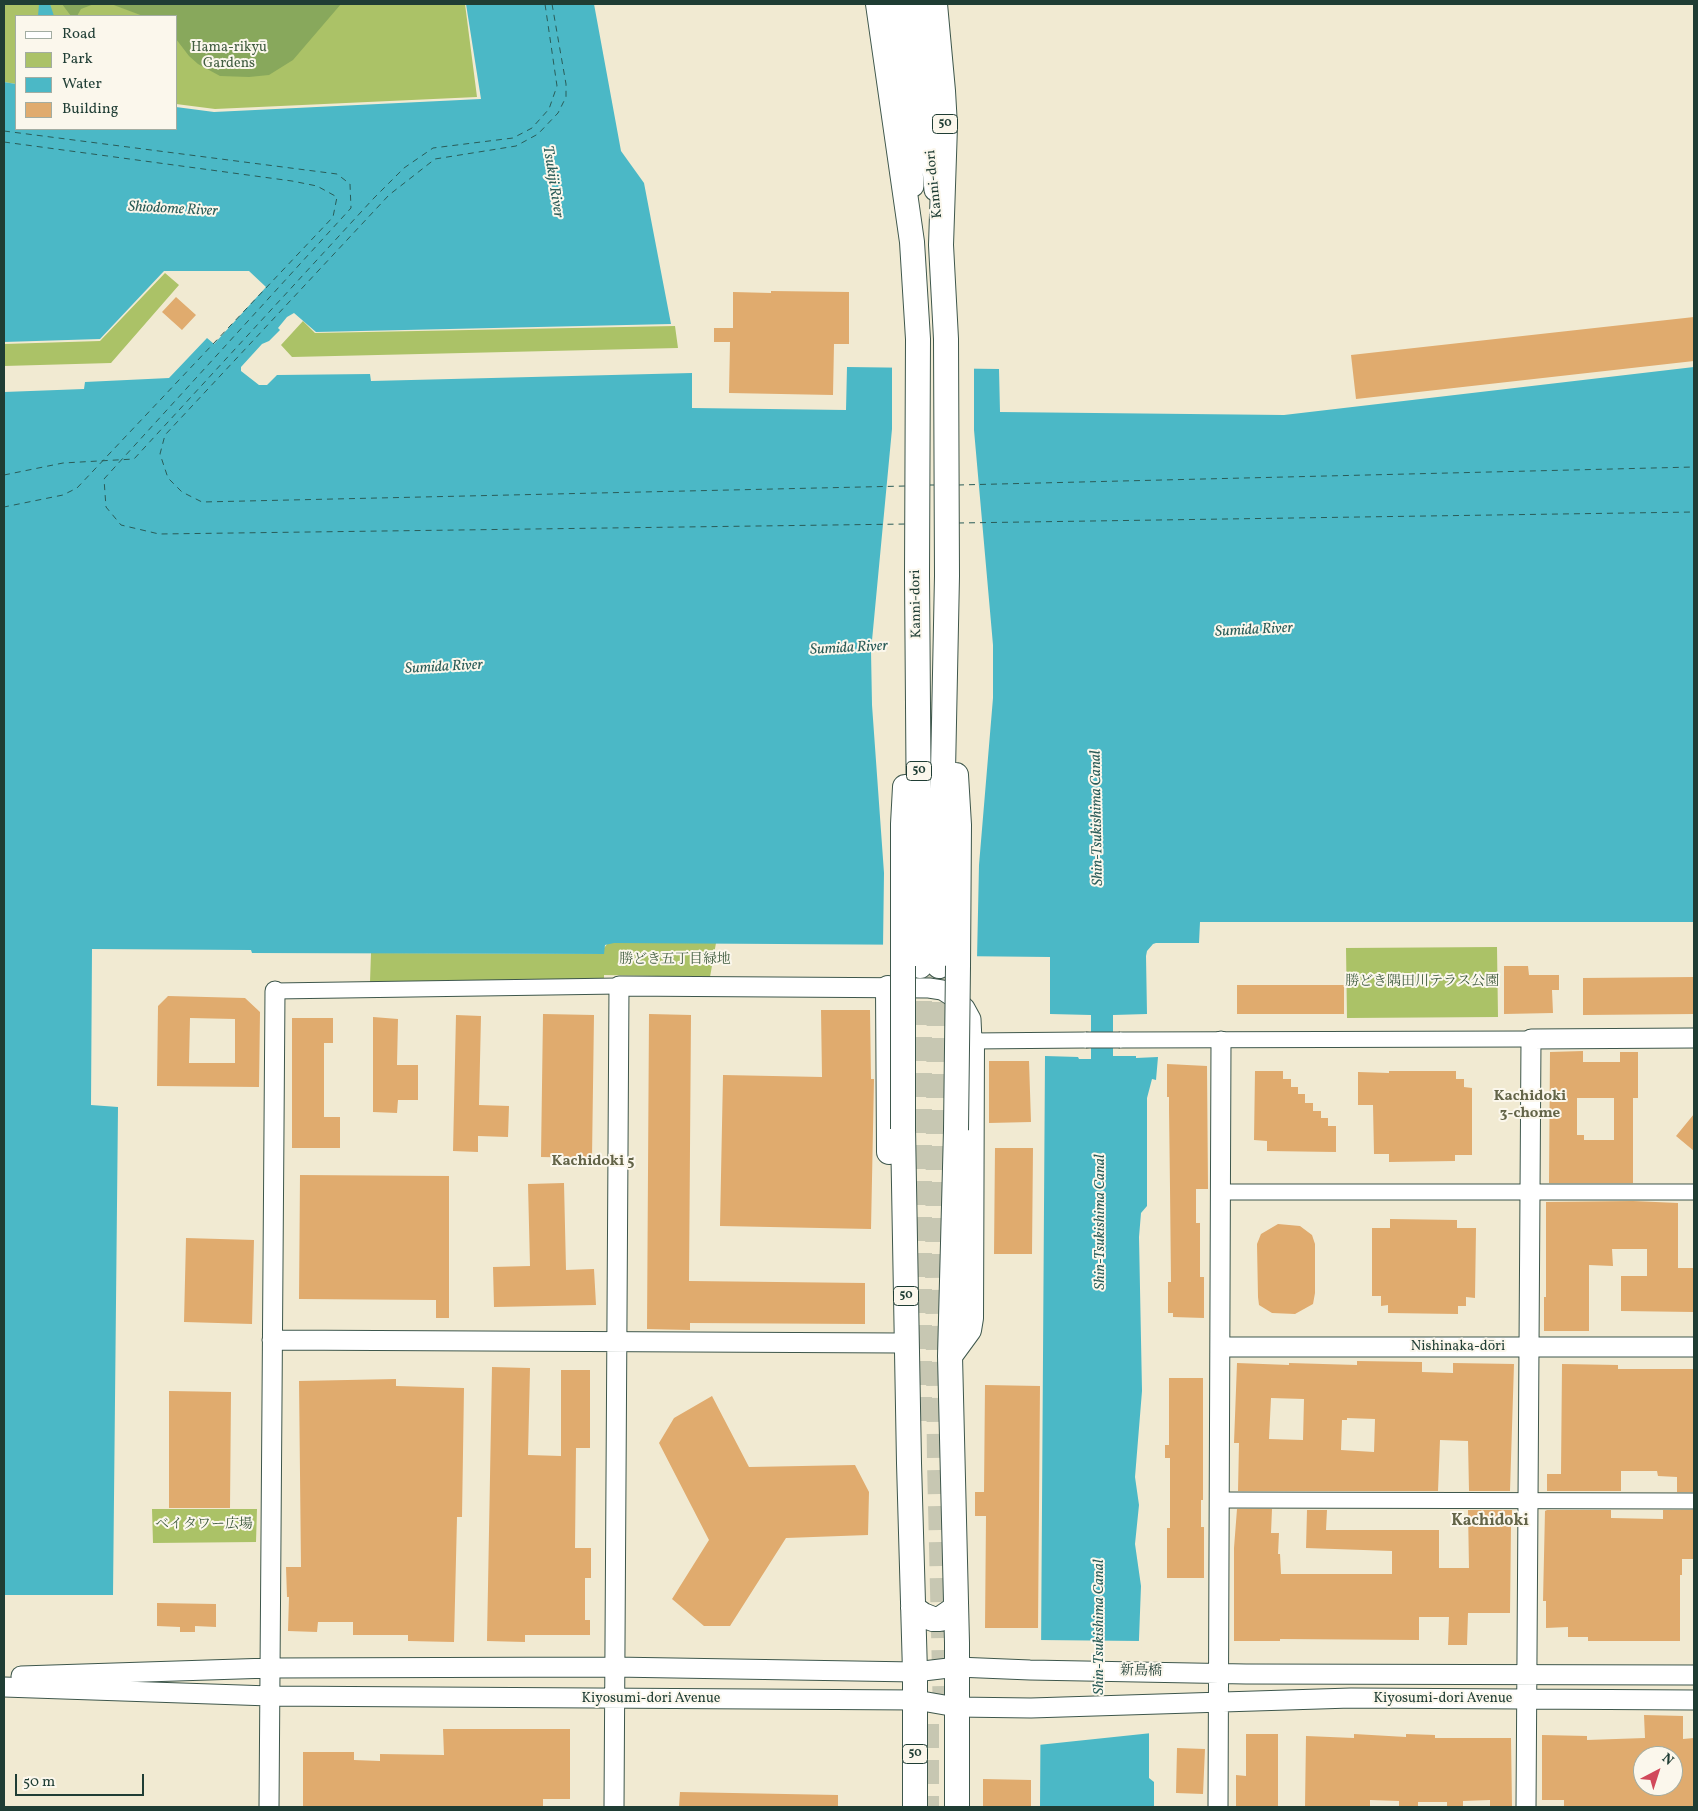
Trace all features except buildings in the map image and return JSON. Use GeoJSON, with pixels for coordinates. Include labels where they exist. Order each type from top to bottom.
{"type":"FeatureCollection","features":[{"type":"Feature","properties":{"kind":"main road","name":"Kanni-dori"},"geometry":{"type":"LineString","coordinates":[[878,4],[912,242]]}},
{"type":"Feature","properties":{"kind":"main road","name":"Kanni-dori"},"geometry":{"type":"LineString","coordinates":[[897,4],[908,97],[913,176],[912,242],[918,339],[917,576],[930,966],[947,576],[946,338],[941,245],[917,4]]}},
{"type":"Feature","properties":{"kind":"main road","name":"Kanni-dori"},"geometry":{"type":"LineString","coordinates":[[935,4],[945,126],[941,245]]}},
{"type":"Feature","properties":{"kind":"main road","name":"50"},"geometry":{"type":"LineString","coordinates":[[915,1807],[916,1700],[902,1129],[903,824],[917,576]]}},
{"type":"Feature","properties":{"kind":"main road","name":"50"},"geometry":{"type":"LineString","coordinates":[[947,576],[959,825],[956,1130],[950,1356],[957,1667],[957,1807]]}},
{"type":"Feature","properties":{"kind":"main road"},"geometry":{"type":"LineString","coordinates":[[888,988],[889,1162],[897,1274],[900,1408],[904,1446],[909,1463]]}},
{"type":"Feature","properties":{"kind":"main road"},"geometry":{"type":"LineString","coordinates":[[950,1356],[969,1330],[971,1318],[972,1040]]}},
{"type":"Feature","properties":{"kind":"main road"},"geometry":{"type":"LineString","coordinates":[[913,1608],[923,1615],[933,1619],[940,1619],[956,1608]]}},
{"type":"Feature","properties":{"kind":"street"},"geometry":{"type":"LineString","coordinates":[[614,1807],[613,1699],[619,986]]}},
{"type":"Feature","properties":{"kind":"street"},"geometry":{"type":"LineString","coordinates":[[269,1807],[275,991],[619,986],[929,988],[942,990],[965,1008],[971,1019],[972,1040],[1222,1041],[1694,1038]]}},
{"type":"Feature","properties":{"kind":"street"},"geometry":{"type":"LineString","coordinates":[[1526,1807],[1531,1040]]}},
{"type":"Feature","properties":{"kind":"street"},"geometry":{"type":"LineString","coordinates":[[1218,1807],[1222,1041]]}},
{"type":"Feature","properties":{"kind":"street"},"geometry":{"type":"LineString","coordinates":[[1222,1192],[1694,1192]]}},
{"type":"Feature","properties":{"kind":"street"},"geometry":{"type":"LineString","coordinates":[[272,1340],[900,1343]]}},
{"type":"Feature","properties":{"kind":"street","name":"Nishinaka-dōri"},"geometry":{"type":"LineString","coordinates":[[1221,1347],[1694,1347]]}},
{"type":"Feature","properties":{"kind":"street"},"geometry":{"type":"LineString","coordinates":[[1220,1500],[1694,1501]]}},
{"type":"Feature","properties":{"kind":"street"},"geometry":{"type":"LineString","coordinates":[[4,1676],[270,1668],[614,1667],[915,1672],[957,1667]]}},
{"type":"Feature","properties":{"kind":"street","name":"新島橋"},"geometry":{"type":"LineString","coordinates":[[957,1667],[1192,1672]]}},
{"type":"Feature","properties":{"kind":"street","name":"Kiyosumi-dori Avenue"},"geometry":{"type":"LineString","coordinates":[[1192,1672],[1694,1675]]}},
{"type":"Feature","properties":{"kind":"street","name":"Kiyosumi-dori Avenue"},"geometry":{"type":"LineString","coordinates":[[4,1687],[270,1696],[916,1700],[956,1707],[1032,1708],[1352,1698],[1694,1700]]}},
{"type":"Feature","properties":{"kind":"green space","name":"Hama-rikyū Gardens"},"geometry":{"type":"Polygon","coordinates":[[[4,4],[465,4],[477,97],[215,109],[178,104],[178,15],[15,15],[15,84],[4,82],[4,4]]]}},
{"type":"Feature","properties":{"kind":"green space"},"geometry":{"type":"Polygon","coordinates":[[[62,4],[94,4],[81,9],[78,15],[70,15],[62,4]]]}},
{"type":"Feature","properties":{"kind":"green space"},"geometry":{"type":"Polygon","coordinates":[[[111,4],[341,4],[293,60],[269,75],[249,77],[220,76],[198,64],[178,42],[178,15],[140,15],[111,4]]]}},
{"type":"Feature","properties":{"kind":"green space"},"geometry":{"type":"Polygon","coordinates":[[[165,273],[179,285],[111,363],[4,366],[4,344],[100,341],[165,273]]]}},
{"type":"Feature","properties":{"kind":"green space"},"geometry":{"type":"Polygon","coordinates":[[[303,321],[315,333],[675,326],[678,348],[292,357],[281,345],[303,321]]]}},
{"type":"Feature","properties":{"kind":"green space","name":"勝どき五丁目緑地"},"geometry":{"type":"Polygon","coordinates":[[[608,943],[716,943],[710,977],[604,975],[604,982],[370,982],[371,953],[603,954],[604,948],[608,943]]]}},
{"type":"Feature","properties":{"kind":"green space","name":"勝どき隅田川テラス公園"},"geometry":{"type":"Polygon","coordinates":[[[1497,947],[1498,1017],[1347,1018],[1346,948],[1497,947]]]}},
{"type":"Feature","properties":{"kind":"green space","name":"ベイタワー広場"},"geometry":{"type":"Polygon","coordinates":[[[152,1509],[257,1509],[256,1542],[153,1543],[152,1509]]]}},
{"type":"Feature","properties":{"kind":"water"},"geometry":{"type":"Polygon","coordinates":[[[39,4],[50,4],[54,15],[38,15],[39,4]]]}},
{"type":"Feature","properties":{"kind":"water"},"geometry":{"type":"Polygon","coordinates":[[[466,4],[594,4],[621,151],[644,183],[671,324],[316,332],[294,313],[287,317],[278,328],[280,330],[269,341],[262,344],[241,367],[241,371],[259,385],[267,385],[277,375],[370,374],[371,381],[692,373],[692,408],[846,410],[847,367],[999,369],[1000,412],[1284,415],[1694,367],[1694,922],[1200,922],[1199,943],[1156,943],[1147,951],[1147,1014],[1113,1015],[1113,1056],[1158,1057],[1156,1080],[1152,1079],[1147,1098],[1147,1206],[1141,1213],[1139,1237],[1142,1391],[1135,1477],[1139,1505],[1135,1544],[1141,1586],[1138,1665],[1149,1701],[1149,1778],[1154,1782],[1154,1807],[1040,1807],[1045,1056],[1091,1059],[1091,1015],[1050,1014],[1050,957],[952,956],[943,945],[614,943],[605,945],[604,954],[252,953],[251,950],[92,949],[91,1105],[118,1107],[113,1595],[4,1595],[4,392],[84,389],[85,382],[169,378],[207,338],[214,344],[266,287],[249,271],[164,271],[100,339],[4,342],[4,82],[15,84],[15,130],[178,130],[178,107],[214,112],[481,99],[466,4]]]}},
{"type":"Feature","properties":{"kind":"pier"},"geometry":{"type":"Polygon","coordinates":[[[892,365],[974,366],[974,430],[993,645],[993,698],[979,865],[977,959],[951,958],[943,947],[883,947],[884,873],[872,705],[871,651],[892,429],[892,365]]]}},
{"type":"Feature","properties":{"kind":"pier"},"geometry":{"type":"Polygon","coordinates":[[[1038,1640],[1142,1641],[1141,1665],[1151,1701],[1152,1733],[1038,1745],[1038,1640]]]}},
{"type":"Feature","properties":{"kind":"ferry route"},"geometry":{"type":"LineString","coordinates":[[4,475],[63,463],[134,459],[373,199],[404,168],[433,148],[513,138],[532,128],[549,109],[557,86],[545,4]]}},
{"type":"Feature","properties":{"kind":"ferry route"},"geometry":{"type":"LineString","coordinates":[[552,4],[566,84],[566,97],[558,113],[538,134],[516,146],[435,159],[389,195],[165,435],[160,454],[168,478],[182,492],[202,502],[906,486]]}},
{"type":"Feature","properties":{"kind":"ferry route"},"geometry":{"type":"LineString","coordinates":[[4,131],[337,174],[350,184],[351,208],[104,479],[106,507],[121,525],[159,534],[907,524]]}},
{"type":"Feature","properties":{"kind":"ferry route"},"geometry":{"type":"LineString","coordinates":[[4,142],[292,181],[317,186],[337,197],[333,217],[77,488],[63,495],[4,507]]}},
{"type":"Feature","properties":{"kind":"ferry route"},"geometry":{"type":"LineString","coordinates":[[958,485],[1694,467]]}},
{"type":"Feature","properties":{"kind":"ferry route"},"geometry":{"type":"LineString","coordinates":[[928,485],[936,485]]}},
{"type":"Feature","properties":{"kind":"ferry route"},"geometry":{"type":"LineString","coordinates":[[958,523],[1694,512]]}},
{"type":"Feature","properties":{"kind":"tunnel"},"geometry":{"type":"LineString","coordinates":[[920,966],[920,1421]]}},
{"type":"Feature","properties":{"kind":"tunnel"},"geometry":{"type":"LineString","coordinates":[[939,966],[937,1272],[945,1716]]}},
{"type":"Feature","properties":{"kind":"tunnel"},"geometry":{"type":"LineString","coordinates":[[927,1724],[927,1807]]}},
{"type":"Feature","properties":{"kind":"district","name":"Kachidoki 3-chome"},"geometry":{"type":"Point","coordinates":[1530,1106]}},
{"type":"Feature","properties":{"kind":"district","name":"Kachidoki 5"},"geometry":{"type":"Point","coordinates":[593,1162]}},
{"type":"Feature","properties":{"kind":"district","name":"Kachidoki"},"geometry":{"type":"Point","coordinates":[1490,1522]}},
{"type":"Feature","properties":{"kind":"water label","name":"Tsukiji River"},"geometry":{"type":"Point","coordinates":[552,182]}},
{"type":"Feature","properties":{"kind":"water label","name":"Shiodome River"},"geometry":{"type":"Point","coordinates":[173,210]}},
{"type":"Feature","properties":{"kind":"water label","name":"Sumida River"},"geometry":{"type":"Point","coordinates":[1254,631]}},
{"type":"Feature","properties":{"kind":"water label","name":"Sumida River"},"geometry":{"type":"Point","coordinates":[849,649]}},
{"type":"Feature","properties":{"kind":"water label","name":"Sumida River"},"geometry":{"type":"Point","coordinates":[444,668]}},
{"type":"Feature","properties":{"kind":"water label","name":"Shin-Tsukishima Canal"},"geometry":{"type":"Point","coordinates":[1098,818]}},
{"type":"Feature","properties":{"kind":"water label","name":"Shin-Tsukishima Canal"},"geometry":{"type":"Point","coordinates":[1101,1222]}},
{"type":"Feature","properties":{"kind":"water label","name":"Shin-Tsukishima Canal"},"geometry":{"type":"Point","coordinates":[1100,1627]}}]}
